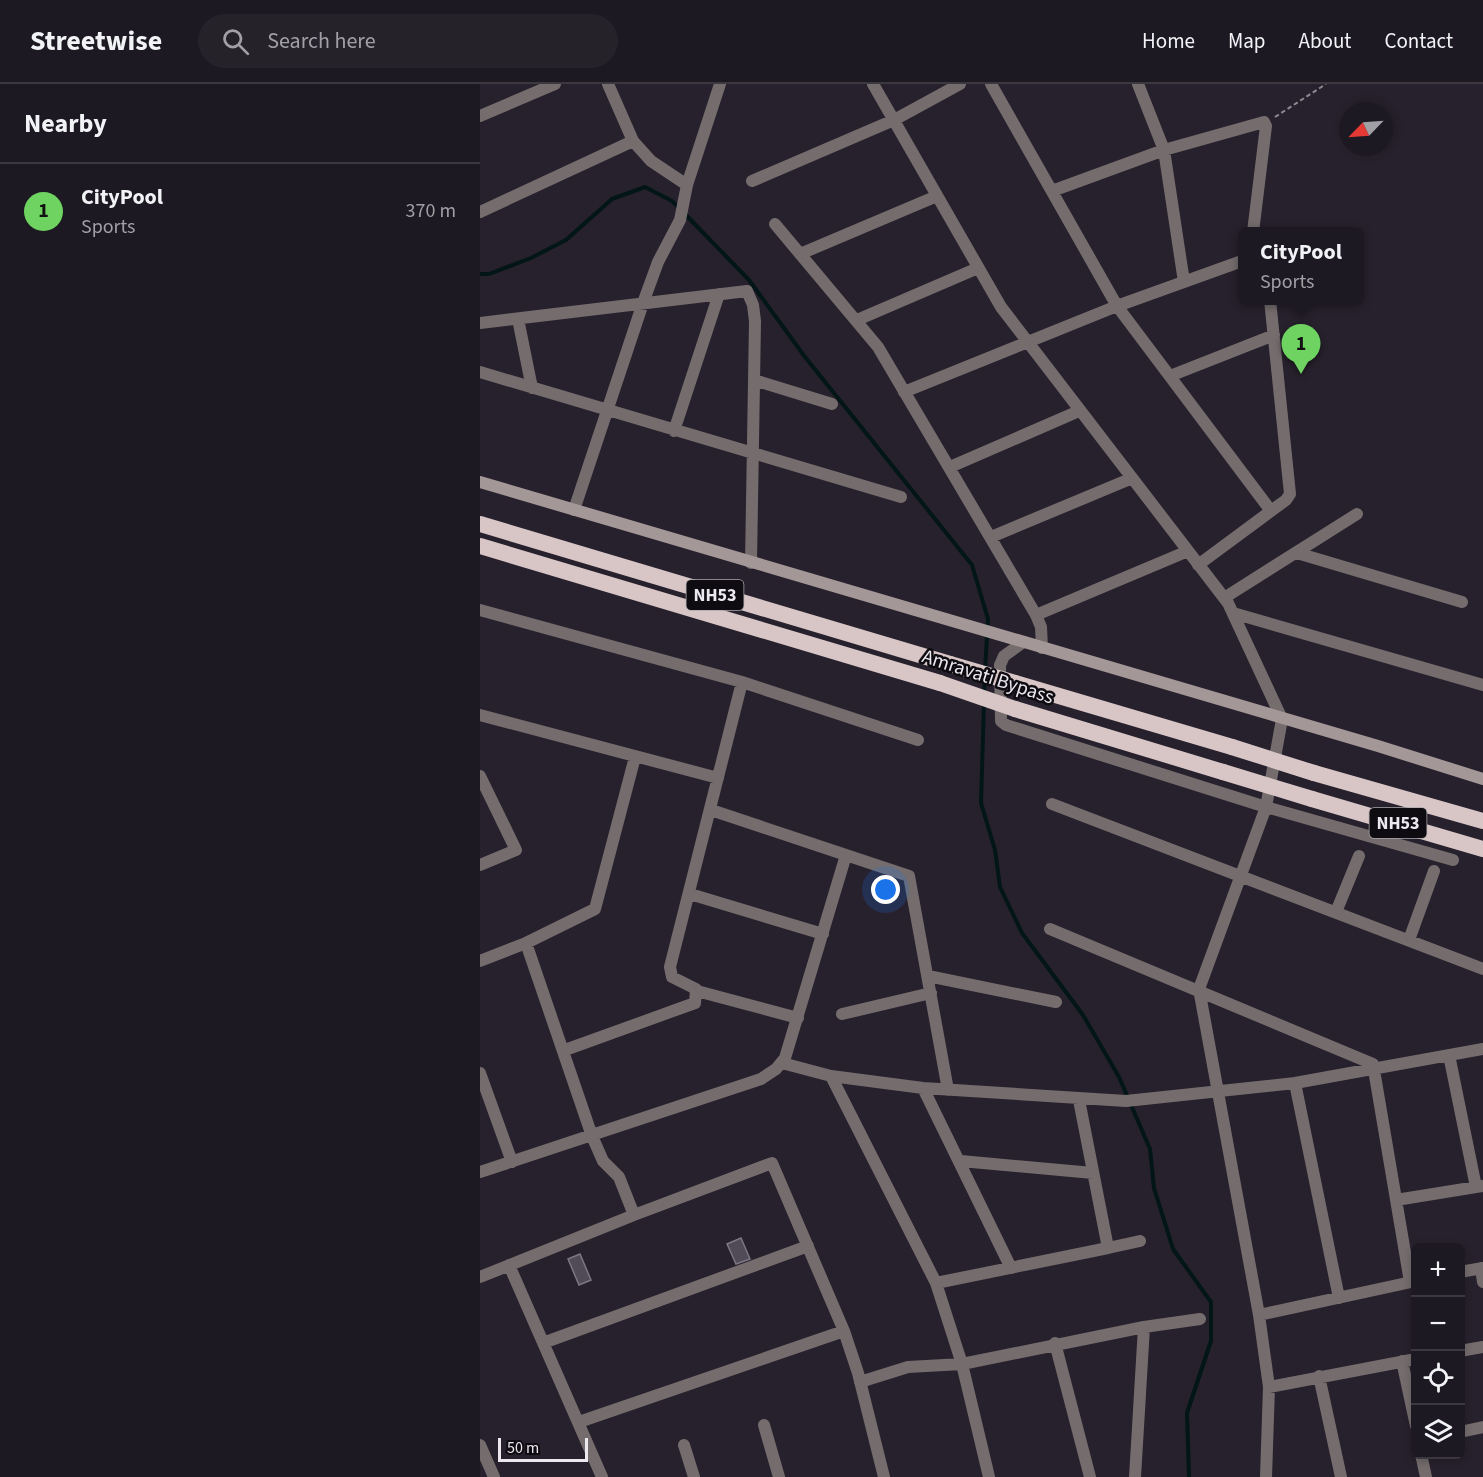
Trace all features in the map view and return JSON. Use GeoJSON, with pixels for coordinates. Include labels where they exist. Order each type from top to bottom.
{"type":"FeatureCollection","features":[{"type":"Feature","properties":{"kind":"highway","name":"Amravati Bypass"},"geometry":{"type":"LineString","coordinates":[[480,524],[1314,773],[1483,821]]}},
{"type":"Feature","properties":{"kind":"highway","name":"Amravati Bypass"},"geometry":{"type":"LineString","coordinates":[[480,546],[940,683],[1223,772],[1483,849]]}},
{"type":"Feature","properties":{"kind":"highway"},"geometry":{"type":"LineString","coordinates":[[687,608],[692,588]]}},
{"type":"Feature","properties":{"kind":"main road"},"geometry":{"type":"LineString","coordinates":[[480,482],[1483,779]]}},
{"type":"Feature","properties":{"kind":"street"},"geometry":{"type":"LineString","coordinates":[[480,116],[555,84]]}},
{"type":"Feature","properties":{"kind":"street"},"geometry":{"type":"LineString","coordinates":[[608,84],[633,141],[651,161],[687,185]]}},
{"type":"Feature","properties":{"kind":"street"},"geometry":{"type":"LineString","coordinates":[[574,510],[605,410],[643,303],[658,262],[680,220],[687,185],[720,84]]}},
{"type":"Feature","properties":{"kind":"street"},"geometry":{"type":"LineString","coordinates":[[873,84],[1000,307],[1130,479],[1224,598],[1282,719],[1266,807],[1199,989],[1216,1093],[1259,1316],[1269,1387],[1266,1477]]}},
{"type":"Feature","properties":{"kind":"street"},"geometry":{"type":"LineString","coordinates":[[752,182],[894,120],[960,84]]}},
{"type":"Feature","properties":{"kind":"street"},"geometry":{"type":"LineString","coordinates":[[991,84],[1117,306],[1271,511]]}},
{"type":"Feature","properties":{"kind":"street"},"geometry":{"type":"LineString","coordinates":[[1138,84],[1164,150],[1184,282]]}},
{"type":"Feature","properties":{"kind":"street"},"geometry":{"type":"LineString","coordinates":[[1052,191],[1164,150],[1265,123],[1253,227]]}},
{"type":"Feature","properties":{"kind":"street"},"geometry":{"type":"LineString","coordinates":[[480,212],[633,141]]}},
{"type":"Feature","properties":{"kind":"street"},"geometry":{"type":"LineString","coordinates":[[800,254],[937,196]]}},
{"type":"Feature","properties":{"kind":"street"},"geometry":{"type":"LineString","coordinates":[[775,224],[878,347],[1036,615],[1041,627],[1042,648]]}},
{"type":"Feature","properties":{"kind":"street"},"geometry":{"type":"LineString","coordinates":[[904,392],[1026,341],[1238,262]]}},
{"type":"Feature","properties":{"kind":"street"},"geometry":{"type":"LineString","coordinates":[[857,320],[978,268]]}},
{"type":"Feature","properties":{"kind":"street"},"geometry":{"type":"LineString","coordinates":[[480,323],[744,290],[749,293],[754,312],[751,562]]}},
{"type":"Feature","properties":{"kind":"street"},"geometry":{"type":"LineString","coordinates":[[674,431],[719,294]]}},
{"type":"Feature","properties":{"kind":"street"},"geometry":{"type":"LineString","coordinates":[[1198,565],[1287,500],[1290,494],[1271,305]]}},
{"type":"Feature","properties":{"kind":"street"},"geometry":{"type":"LineString","coordinates":[[518,318],[532,388]]}},
{"type":"Feature","properties":{"kind":"street"},"geometry":{"type":"LineString","coordinates":[[1170,376],[1274,335]]}},
{"type":"Feature","properties":{"kind":"street"},"geometry":{"type":"LineString","coordinates":[[480,372],[901,497]]}},
{"type":"Feature","properties":{"kind":"street"},"geometry":{"type":"LineString","coordinates":[[754,380],[832,404]]}},
{"type":"Feature","properties":{"kind":"street"},"geometry":{"type":"LineString","coordinates":[[950,467],[1079,411]]}},
{"type":"Feature","properties":{"kind":"street"},"geometry":{"type":"LineString","coordinates":[[991,537],[1130,479]]}},
{"type":"Feature","properties":{"kind":"street"},"geometry":{"type":"LineString","coordinates":[[1224,598],[1357,514]]}},
{"type":"Feature","properties":{"kind":"street"},"geometry":{"type":"LineString","coordinates":[[1036,615],[1188,551]]}},
{"type":"Feature","properties":{"kind":"street"},"geometry":{"type":"LineString","coordinates":[[1297,553],[1462,602]]}},
{"type":"Feature","properties":{"kind":"street"},"geometry":{"type":"LineString","coordinates":[[480,610],[742,682],[918,740]]}},
{"type":"Feature","properties":{"kind":"street"},"geometry":{"type":"LineString","coordinates":[[1233,613],[1483,685]]}},
{"type":"Feature","properties":{"kind":"street"},"geometry":{"type":"LineString","coordinates":[[1022,643],[1004,656],[1000,665],[1001,721],[1006,725],[1266,807],[1453,860]]}},
{"type":"Feature","properties":{"kind":"street"},"geometry":{"type":"LineString","coordinates":[[742,682],[669,970],[672,977],[697,991],[798,1018]]}},
{"type":"Feature","properties":{"kind":"street"},"geometry":{"type":"LineString","coordinates":[[480,715],[718,778]]}},
{"type":"Feature","properties":{"kind":"street"},"geometry":{"type":"LineString","coordinates":[[480,961],[526,943],[596,909],[635,757]]}},
{"type":"Feature","properties":{"kind":"street"},"geometry":{"type":"LineString","coordinates":[[480,776],[516,850],[480,865]]}},
{"type":"Feature","properties":{"kind":"street"},"geometry":{"type":"LineString","coordinates":[[1052,804],[1483,969]]}},
{"type":"Feature","properties":{"kind":"street"},"geometry":{"type":"LineString","coordinates":[[711,810],[909,876],[948,1090]]}},
{"type":"Feature","properties":{"kind":"street"},"geometry":{"type":"LineString","coordinates":[[480,1172],[761,1079],[782,1063],[798,1018],[846,855]]}},
{"type":"Feature","properties":{"kind":"street"},"geometry":{"type":"LineString","coordinates":[[1336,912],[1359,856]]}},
{"type":"Feature","properties":{"kind":"street"},"geometry":{"type":"LineString","coordinates":[[1410,940],[1434,871]]}},
{"type":"Feature","properties":{"kind":"street"},"geometry":{"type":"LineString","coordinates":[[690,894],[823,934]]}},
{"type":"Feature","properties":{"kind":"street"},"geometry":{"type":"LineString","coordinates":[[1050,929],[1369,1060],[1376,1070],[1396,1200],[1411,1272]]}},
{"type":"Feature","properties":{"kind":"street"},"geometry":{"type":"LineString","coordinates":[[526,943],[592,1136],[603,1161],[619,1177],[634,1215]]}},
{"type":"Feature","properties":{"kind":"street"},"geometry":{"type":"LineString","coordinates":[[928,976],[1056,1002]]}},
{"type":"Feature","properties":{"kind":"street"},"geometry":{"type":"LineString","coordinates":[[564,1050],[693,1005],[697,991]]}},
{"type":"Feature","properties":{"kind":"street"},"geometry":{"type":"LineString","coordinates":[[842,1014],[931,993]]}},
{"type":"Feature","properties":{"kind":"street"},"geometry":{"type":"LineString","coordinates":[[782,1063],[831,1076],[923,1088],[1079,1100],[1126,1101],[1295,1083],[1483,1049]]}},
{"type":"Feature","properties":{"kind":"street"},"geometry":{"type":"LineString","coordinates":[[1396,1200],[1480,1187],[1449,1055]]}},
{"type":"Feature","properties":{"kind":"street"},"geometry":{"type":"LineString","coordinates":[[480,1073],[512,1162]]}},
{"type":"Feature","properties":{"kind":"street"},"geometry":{"type":"LineString","coordinates":[[831,1076],[936,1282],[962,1364],[989,1477]]}},
{"type":"Feature","properties":{"kind":"street"},"geometry":{"type":"LineString","coordinates":[[1295,1083],[1339,1298]]}},
{"type":"Feature","properties":{"kind":"street"},"geometry":{"type":"LineString","coordinates":[[923,1088],[961,1161],[1011,1268]]}},
{"type":"Feature","properties":{"kind":"street"},"geometry":{"type":"LineString","coordinates":[[1079,1100],[1108,1248]]}},
{"type":"Feature","properties":{"kind":"street"},"geometry":{"type":"LineString","coordinates":[[961,1161],[1093,1173]]}},
{"type":"Feature","properties":{"kind":"street"},"geometry":{"type":"LineString","coordinates":[[480,1277],[772,1163],[844,1331],[860,1382],[884,1477]]}},
{"type":"Feature","properties":{"kind":"street"},"geometry":{"type":"LineString","coordinates":[[936,1282],[1140,1241]]}},
{"type":"Feature","properties":{"kind":"street"},"geometry":{"type":"LineString","coordinates":[[543,1343],[808,1246]]}},
{"type":"Feature","properties":{"kind":"street"},"geometry":{"type":"LineString","coordinates":[[509,1265],[602,1477]]}},
{"type":"Feature","properties":{"kind":"street"},"geometry":{"type":"LineString","coordinates":[[1465,1271],[1482,1268],[1483,1282]]}},
{"type":"Feature","properties":{"kind":"street"},"geometry":{"type":"LineString","coordinates":[[1259,1316],[1411,1282]]}},
{"type":"Feature","properties":{"kind":"street"},"geometry":{"type":"LineString","coordinates":[[860,1382],[908,1367],[962,1364],[1055,1343],[1200,1319]]}},
{"type":"Feature","properties":{"kind":"street"},"geometry":{"type":"LineString","coordinates":[[1135,1477],[1144,1327]]}},
{"type":"Feature","properties":{"kind":"street"},"geometry":{"type":"LineString","coordinates":[[579,1422],[844,1331]]}},
{"type":"Feature","properties":{"kind":"street"},"geometry":{"type":"LineString","coordinates":[[1055,1343],[1090,1477]]}},
{"type":"Feature","properties":{"kind":"street"},"geometry":{"type":"LineString","coordinates":[[1465,1350],[1483,1347]]}},
{"type":"Feature","properties":{"kind":"street"},"geometry":{"type":"LineString","coordinates":[[1269,1387],[1411,1360]]}},
{"type":"Feature","properties":{"kind":"street"},"geometry":{"type":"LineString","coordinates":[[1402,1361],[1411,1405]]}},
{"type":"Feature","properties":{"kind":"street"},"geometry":{"type":"LineString","coordinates":[[1319,1376],[1341,1477]]}},
{"type":"Feature","properties":{"kind":"street"},"geometry":{"type":"LineString","coordinates":[[764,1425],[779,1477]]}},
{"type":"Feature","properties":{"kind":"street"},"geometry":{"type":"LineString","coordinates":[[1465,1431],[1483,1427]]}},
{"type":"Feature","properties":{"kind":"street"},"geometry":{"type":"LineString","coordinates":[[480,1445],[494,1477]]}},
{"type":"Feature","properties":{"kind":"street"},"geometry":{"type":"LineString","coordinates":[[684,1445],[694,1477]]}},
{"type":"Feature","properties":{"kind":"street"},"geometry":{"type":"LineString","coordinates":[[1422,1459],[1426,1477]]}},
{"type":"Feature","properties":{"kind":"path"},"geometry":{"type":"LineString","coordinates":[[1265,123],[1326,84]]}},
{"type":"Feature","properties":{"kind":"building"},"geometry":{"type":"Polygon","coordinates":[[[741,1238],[750,1259],[736,1264],[727,1244],[741,1238]]]}},
{"type":"Feature","properties":{"kind":"building"},"geometry":{"type":"Polygon","coordinates":[[[580,1254],[591,1280],[579,1285],[568,1259],[580,1254]]]}},
{"type":"Feature","properties":{"kind":"waterway"},"geometry":{"type":"LineString","coordinates":[[480,274],[489,274],[531,258],[566,240],[612,199],[645,187],[672,201],[679,208]]}},
{"type":"Feature","properties":{"kind":"waterway"},"geometry":{"type":"LineString","coordinates":[[684,213],[749,280],[805,357],[972,565],[988,619],[985,670]]}},
{"type":"Feature","properties":{"kind":"waterway"},"geometry":{"type":"LineString","coordinates":[[984,694],[985,678]]}},
{"type":"Feature","properties":{"kind":"waterway"},"geometry":{"type":"LineString","coordinates":[[984,702],[981,803],[995,850],[1000,887],[1022,933],[1083,1015],[1119,1077],[1150,1149],[1154,1188],[1173,1249],[1211,1302],[1211,1341],[1187,1413],[1189,1477]]}},
{"type":"Feature","properties":{"kind":"place","name":"CityPool"},"geometry":{"type":"Point","coordinates":[1301,374]}}]}
